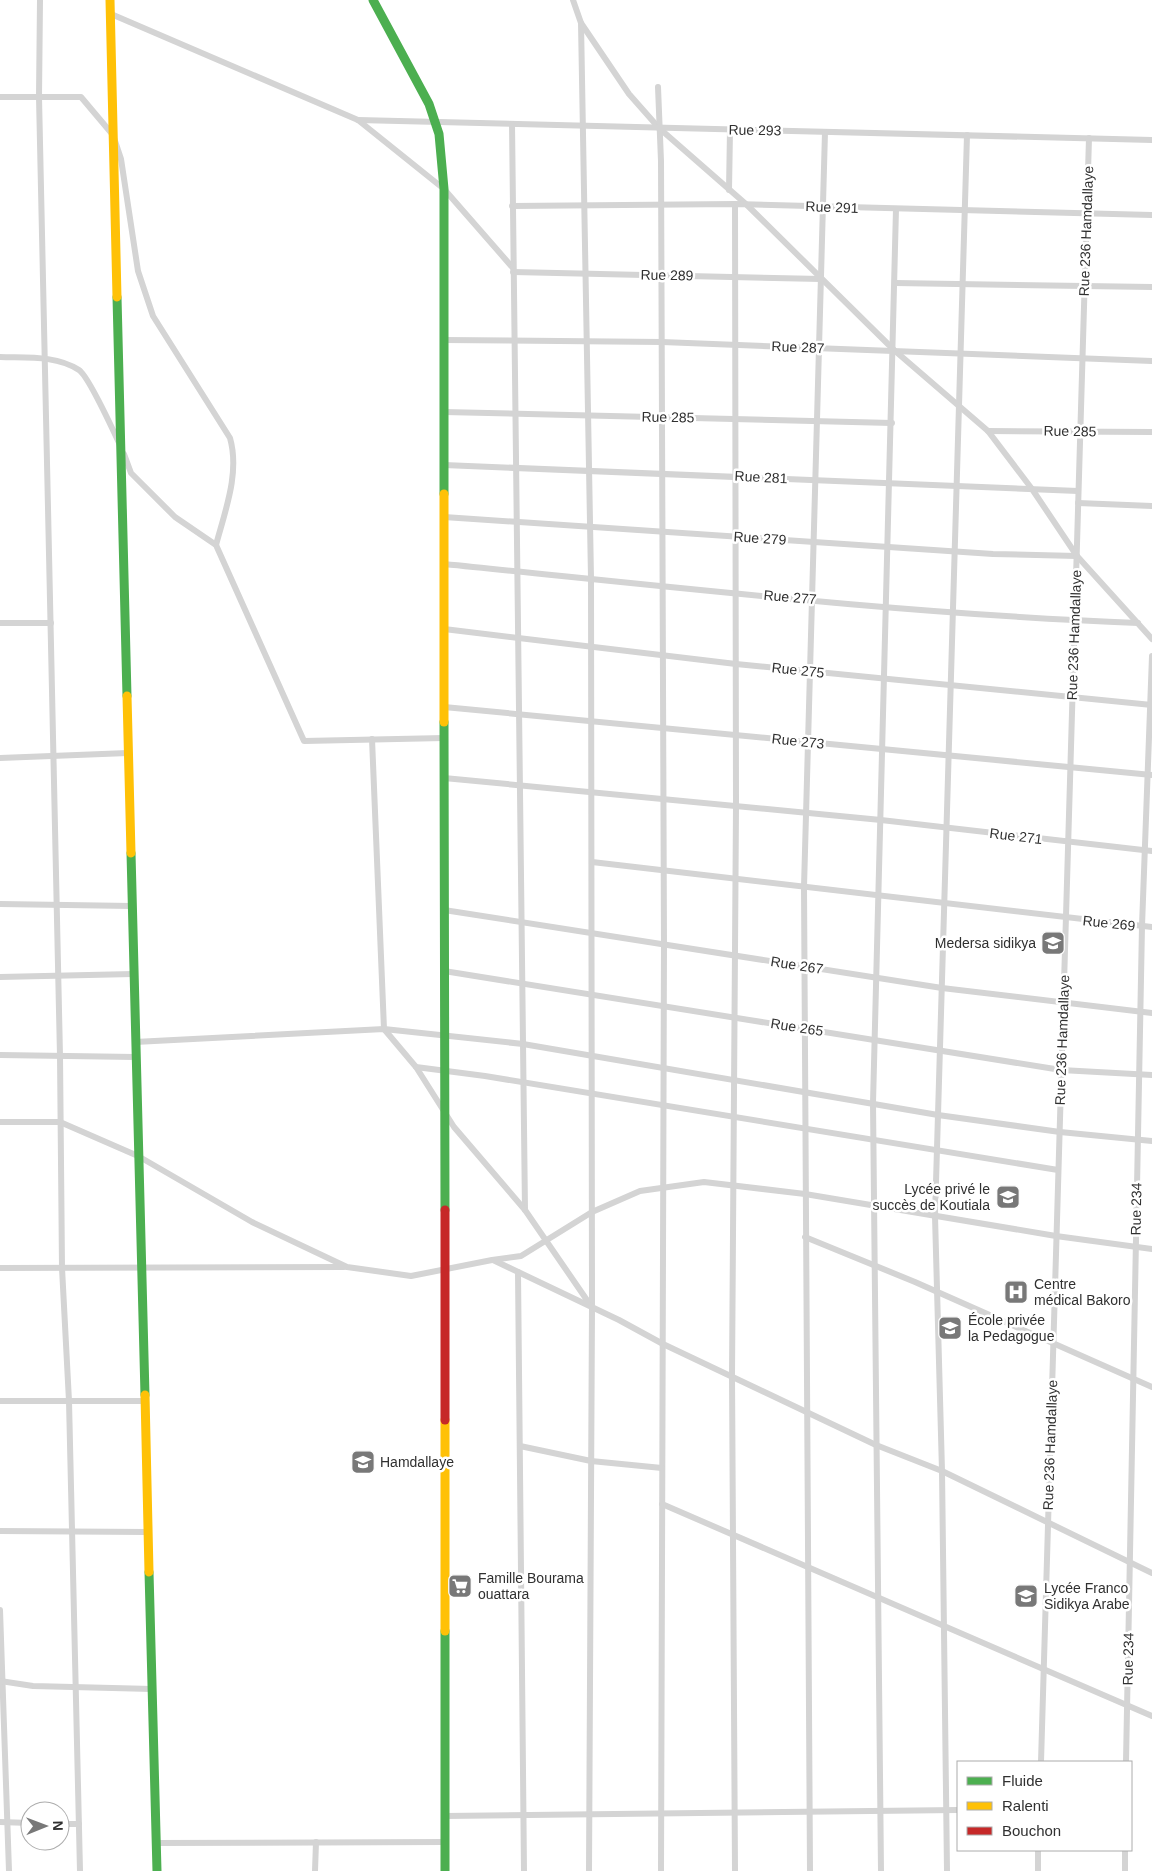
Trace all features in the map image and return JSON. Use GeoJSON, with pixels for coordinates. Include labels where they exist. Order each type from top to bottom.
{"type":"FeatureCollection","features":[{"type":"Feature","properties":{"kind":"street"},"geometry":{"type":"LineString","coordinates":[[40,0],[39,97],[59,976],[62,1268],[69,1401],[80,1871]]}},
{"type":"Feature","properties":{"kind":"street"},"geometry":{"type":"LineString","coordinates":[[110,0],[156,1871]]}},
{"type":"Feature","properties":{"kind":"street"},"geometry":{"type":"LineString","coordinates":[[373,0],[429,104],[438,134],[444,189],[444,1871]]}},
{"type":"Feature","properties":{"kind":"street"},"geometry":{"type":"LineString","coordinates":[[573,0],[581,23],[629,94],[659,128],[746,205],[894,350],[988,430],[1032,489],[1077,556],[1152,639]]}},
{"type":"Feature","properties":{"kind":"street"},"geometry":{"type":"LineString","coordinates":[[111,14],[358,120],[444,189],[513,270]]}},
{"type":"Feature","properties":{"kind":"street"},"geometry":{"type":"LineString","coordinates":[[581,23],[592,647],[592,1308],[589,1871]]}},
{"type":"Feature","properties":{"kind":"street"},"geometry":{"type":"LineString","coordinates":[[658,87],[661,204],[664,800],[661,1871]]}},
{"type":"Feature","properties":{"kind":"street"},"geometry":{"type":"LineString","coordinates":[[0,97],[81,97],[114,135],[121,159],[138,271],[153,316],[230,438],[234,453],[232,481],[216,545]]}},
{"type":"Feature","properties":{"kind":"street","name":"Rue 293"},"geometry":{"type":"LineString","coordinates":[[358,120],[1152,140]]}},
{"type":"Feature","properties":{"kind":"street"},"geometry":{"type":"LineString","coordinates":[[512,124],[525,1210]]}},
{"type":"Feature","properties":{"kind":"street"},"geometry":{"type":"LineString","coordinates":[[729,190],[730,130]]}},
{"type":"Feature","properties":{"kind":"street"},"geometry":{"type":"LineString","coordinates":[[810,1871],[810,1567],[806,1410],[803,966],[825,132]]}},
{"type":"Feature","properties":{"kind":"street"},"geometry":{"type":"LineString","coordinates":[[947,1871],[942,1471],[935,1216],[967,135]]}},
{"type":"Feature","properties":{"kind":"street","name":"Rue 236 Hamdallaye"},"geometry":{"type":"LineString","coordinates":[[1041,1761],[1089,138]]}},
{"type":"Feature","properties":{"kind":"street"},"geometry":{"type":"LineString","coordinates":[[735,204],[736,807],[732,1376],[735,1871]]}},
{"type":"Feature","properties":{"kind":"street","name":"Rue 291"},"geometry":{"type":"LineString","coordinates":[[512,206],[735,204],[1152,215]]}},
{"type":"Feature","properties":{"kind":"street"},"geometry":{"type":"LineString","coordinates":[[881,1871],[873,1103],[894,350],[896,209]]}},
{"type":"Feature","properties":{"kind":"street","name":"Rue 289"},"geometry":{"type":"LineString","coordinates":[[513,270],[586,274],[821,279]]}},
{"type":"Feature","properties":{"kind":"street"},"geometry":{"type":"LineString","coordinates":[[895,283],[1152,287]]}},
{"type":"Feature","properties":{"kind":"street","name":"Rue 287"},"geometry":{"type":"LineString","coordinates":[[444,340],[662,342],[1152,361]]}},
{"type":"Feature","properties":{"kind":"street"},"geometry":{"type":"LineString","coordinates":[[0,358],[45,358],[80,371],[104,412],[131,473],[175,517],[216,545],[304,741],[444,738]]}},
{"type":"Feature","properties":{"kind":"street","name":"Rue 285"},"geometry":{"type":"LineString","coordinates":[[444,412],[892,423]]}},
{"type":"Feature","properties":{"kind":"street","name":"Rue 285"},"geometry":{"type":"LineString","coordinates":[[988,430],[1152,432]]}},
{"type":"Feature","properties":{"kind":"street","name":"Rue 281"},"geometry":{"type":"LineString","coordinates":[[444,464],[1078,492]]}},
{"type":"Feature","properties":{"kind":"street"},"geometry":{"type":"LineString","coordinates":[[1078,503],[1152,506]]}},
{"type":"Feature","properties":{"kind":"street","name":"Rue 279"},"geometry":{"type":"LineString","coordinates":[[444,516],[955,552],[1077,556]]}},
{"type":"Feature","properties":{"kind":"street","name":"Rue 277"},"geometry":{"type":"LineString","coordinates":[[444,564],[953,612],[1138,623]]}},
{"type":"Feature","properties":{"kind":"street"},"geometry":{"type":"LineString","coordinates":[[0,623],[51,622]]}},
{"type":"Feature","properties":{"kind":"street","name":"Rue 275"},"geometry":{"type":"LineString","coordinates":[[444,630],[810,672],[1151,705]]}},
{"type":"Feature","properties":{"kind":"street","name":"Rue 234"},"geometry":{"type":"LineString","coordinates":[[1126,1761],[1138,1075],[1144,850],[1150,775],[1152,656]]}},
{"type":"Feature","properties":{"kind":"street","name":"Rue 273"},"geometry":{"type":"LineString","coordinates":[[444,707],[1150,775]]}},
{"type":"Feature","properties":{"kind":"street"},"geometry":{"type":"LineString","coordinates":[[372,739],[384,1028],[416,1067],[454,1127],[525,1210],[548,1240],[592,1308]]}},
{"type":"Feature","properties":{"kind":"street"},"geometry":{"type":"LineString","coordinates":[[0,758],[128,754]]}},
{"type":"Feature","properties":{"kind":"street","name":"Rue 271"},"geometry":{"type":"LineString","coordinates":[[444,778],[520,787],[881,820],[1152,851]]}},
{"type":"Feature","properties":{"kind":"street","name":"Rue 269"},"geometry":{"type":"LineString","coordinates":[[592,862],[1152,927]]}},
{"type":"Feature","properties":{"kind":"street"},"geometry":{"type":"LineString","coordinates":[[0,904],[132,906]]}},
{"type":"Feature","properties":{"kind":"street","name":"Rue 267"},"geometry":{"type":"LineString","coordinates":[[444,910],[942,988],[1152,1013]]}},
{"type":"Feature","properties":{"kind":"street","name":"Rue 265"},"geometry":{"type":"LineString","coordinates":[[444,971],[1061,1070],[1152,1075]]}},
{"type":"Feature","properties":{"kind":"street"},"geometry":{"type":"LineString","coordinates":[[0,977],[133,974]]}},
{"type":"Feature","properties":{"kind":"street"},"geometry":{"type":"LineString","coordinates":[[135,1042],[384,1028],[523,1044],[938,1115],[1060,1132],[1152,1141]]}},
{"type":"Feature","properties":{"kind":"street"},"geometry":{"type":"LineString","coordinates":[[0,1055],[135,1057]]}},
{"type":"Feature","properties":{"kind":"street"},"geometry":{"type":"LineString","coordinates":[[416,1067],[524,1082],[1058,1170]]}},
{"type":"Feature","properties":{"kind":"street"},"geometry":{"type":"LineString","coordinates":[[0,1122],[60,1122],[138,1156],[252,1222],[347,1267]]}},
{"type":"Feature","properties":{"kind":"street"},"geometry":{"type":"LineString","coordinates":[[0,1268],[347,1267],[411,1276],[521,1256],[592,1212],[640,1191],[663,1186],[704,1182],[805,1194],[1056,1236],[1152,1249]]}},
{"type":"Feature","properties":{"kind":"street"},"geometry":{"type":"LineString","coordinates":[[805,1237],[1054,1342],[1152,1387]]}},
{"type":"Feature","properties":{"kind":"street"},"geometry":{"type":"LineString","coordinates":[[492,1260],[663,1344],[806,1410],[876,1445],[942,1471],[1152,1573]]}},
{"type":"Feature","properties":{"kind":"street"},"geometry":{"type":"LineString","coordinates":[[518,1272],[524,1871]]}},
{"type":"Feature","properties":{"kind":"street"},"geometry":{"type":"LineString","coordinates":[[0,1401],[144,1401]]}},
{"type":"Feature","properties":{"kind":"street"},"geometry":{"type":"LineString","coordinates":[[520,1446],[591,1461],[662,1468]]}},
{"type":"Feature","properties":{"kind":"street"},"geometry":{"type":"LineString","coordinates":[[662,1504],[1152,1716]]}},
{"type":"Feature","properties":{"kind":"street"},"geometry":{"type":"LineString","coordinates":[[0,1531],[72,1533],[147,1532]]}},
{"type":"Feature","properties":{"kind":"street"},"geometry":{"type":"LineString","coordinates":[[0,1610],[4,1822],[9,1871]]}},
{"type":"Feature","properties":{"kind":"street"},"geometry":{"type":"LineString","coordinates":[[1,1681],[33,1686],[152,1689]]}},
{"type":"Feature","properties":{"kind":"street"},"geometry":{"type":"LineString","coordinates":[[445,1816],[957,1810]]}},
{"type":"Feature","properties":{"kind":"street"},"geometry":{"type":"LineString","coordinates":[[4,1822],[20,1823]]}},
{"type":"Feature","properties":{"kind":"street"},"geometry":{"type":"LineString","coordinates":[[70,1824],[79,1824]]}},
{"type":"Feature","properties":{"kind":"street"},"geometry":{"type":"LineString","coordinates":[[316,1842],[316,1871]]}},
{"type":"Feature","properties":{"kind":"street"},"geometry":{"type":"LineString","coordinates":[[156,1843],[445,1842]]}},
{"type":"Feature","properties":{"kind":"street"},"geometry":{"type":"LineString","coordinates":[[1038,1851],[1038,1871]]}},
{"type":"Feature","properties":{"kind":"street"},"geometry":{"type":"LineString","coordinates":[[1124,1871],[1125,1851]]}},
{"type":"Feature","properties":{"kind":"traffic: fast"},"geometry":{"type":"LineString","coordinates":[[373,0],[429,104],[439,134],[444,189],[444,494]]}},
{"type":"Feature","properties":{"kind":"traffic: fast"},"geometry":{"type":"LineString","coordinates":[[117,297],[127,696]]}},
{"type":"Feature","properties":{"kind":"traffic: fast"},"geometry":{"type":"LineString","coordinates":[[444,722],[445,1210]]}},
{"type":"Feature","properties":{"kind":"traffic: fast"},"geometry":{"type":"LineString","coordinates":[[131,853],[145,1395]]}},
{"type":"Feature","properties":{"kind":"traffic: fast"},"geometry":{"type":"LineString","coordinates":[[149,1572],[157,1871]]}},
{"type":"Feature","properties":{"kind":"traffic: fast"},"geometry":{"type":"LineString","coordinates":[[445,1631],[445,1871]]}},
{"type":"Feature","properties":{"kind":"traffic: slow"},"geometry":{"type":"LineString","coordinates":[[110,0],[117,297]]}},
{"type":"Feature","properties":{"kind":"traffic: slow"},"geometry":{"type":"LineString","coordinates":[[444,494],[444,722]]}},
{"type":"Feature","properties":{"kind":"traffic: slow"},"geometry":{"type":"LineString","coordinates":[[127,696],[131,853]]}},
{"type":"Feature","properties":{"kind":"traffic: slow"},"geometry":{"type":"LineString","coordinates":[[145,1395],[149,1572]]}},
{"type":"Feature","properties":{"kind":"traffic: slow"},"geometry":{"type":"LineString","coordinates":[[445,1420],[445,1631]]}},
{"type":"Feature","properties":{"kind":"traffic: jam"},"geometry":{"type":"LineString","coordinates":[[445,1210],[445,1420]]}},
{"type":"Feature","properties":{"kind":"place","name":"Medersa sidikya"},"geometry":{"type":"Point","coordinates":[1053,943]}},
{"type":"Feature","properties":{"kind":"place","name":"Lycée privé le succès de Koutiala"},"geometry":{"type":"Point","coordinates":[1008,1197]}},
{"type":"Feature","properties":{"kind":"place","name":"Centre médical Bakoro"},"geometry":{"type":"Point","coordinates":[1016,1292]}},
{"type":"Feature","properties":{"kind":"place","name":"École privée la Pedagogue"},"geometry":{"type":"Point","coordinates":[950,1328]}},
{"type":"Feature","properties":{"kind":"place","name":"Hamdallaye"},"geometry":{"type":"Point","coordinates":[363,1462]}},
{"type":"Feature","properties":{"kind":"place","name":"Famille Bourama ouattara"},"geometry":{"type":"Point","coordinates":[460,1586]}},
{"type":"Feature","properties":{"kind":"place","name":"Lycée Franco Sidikya Arabe"},"geometry":{"type":"Point","coordinates":[1026,1596]}}]}
